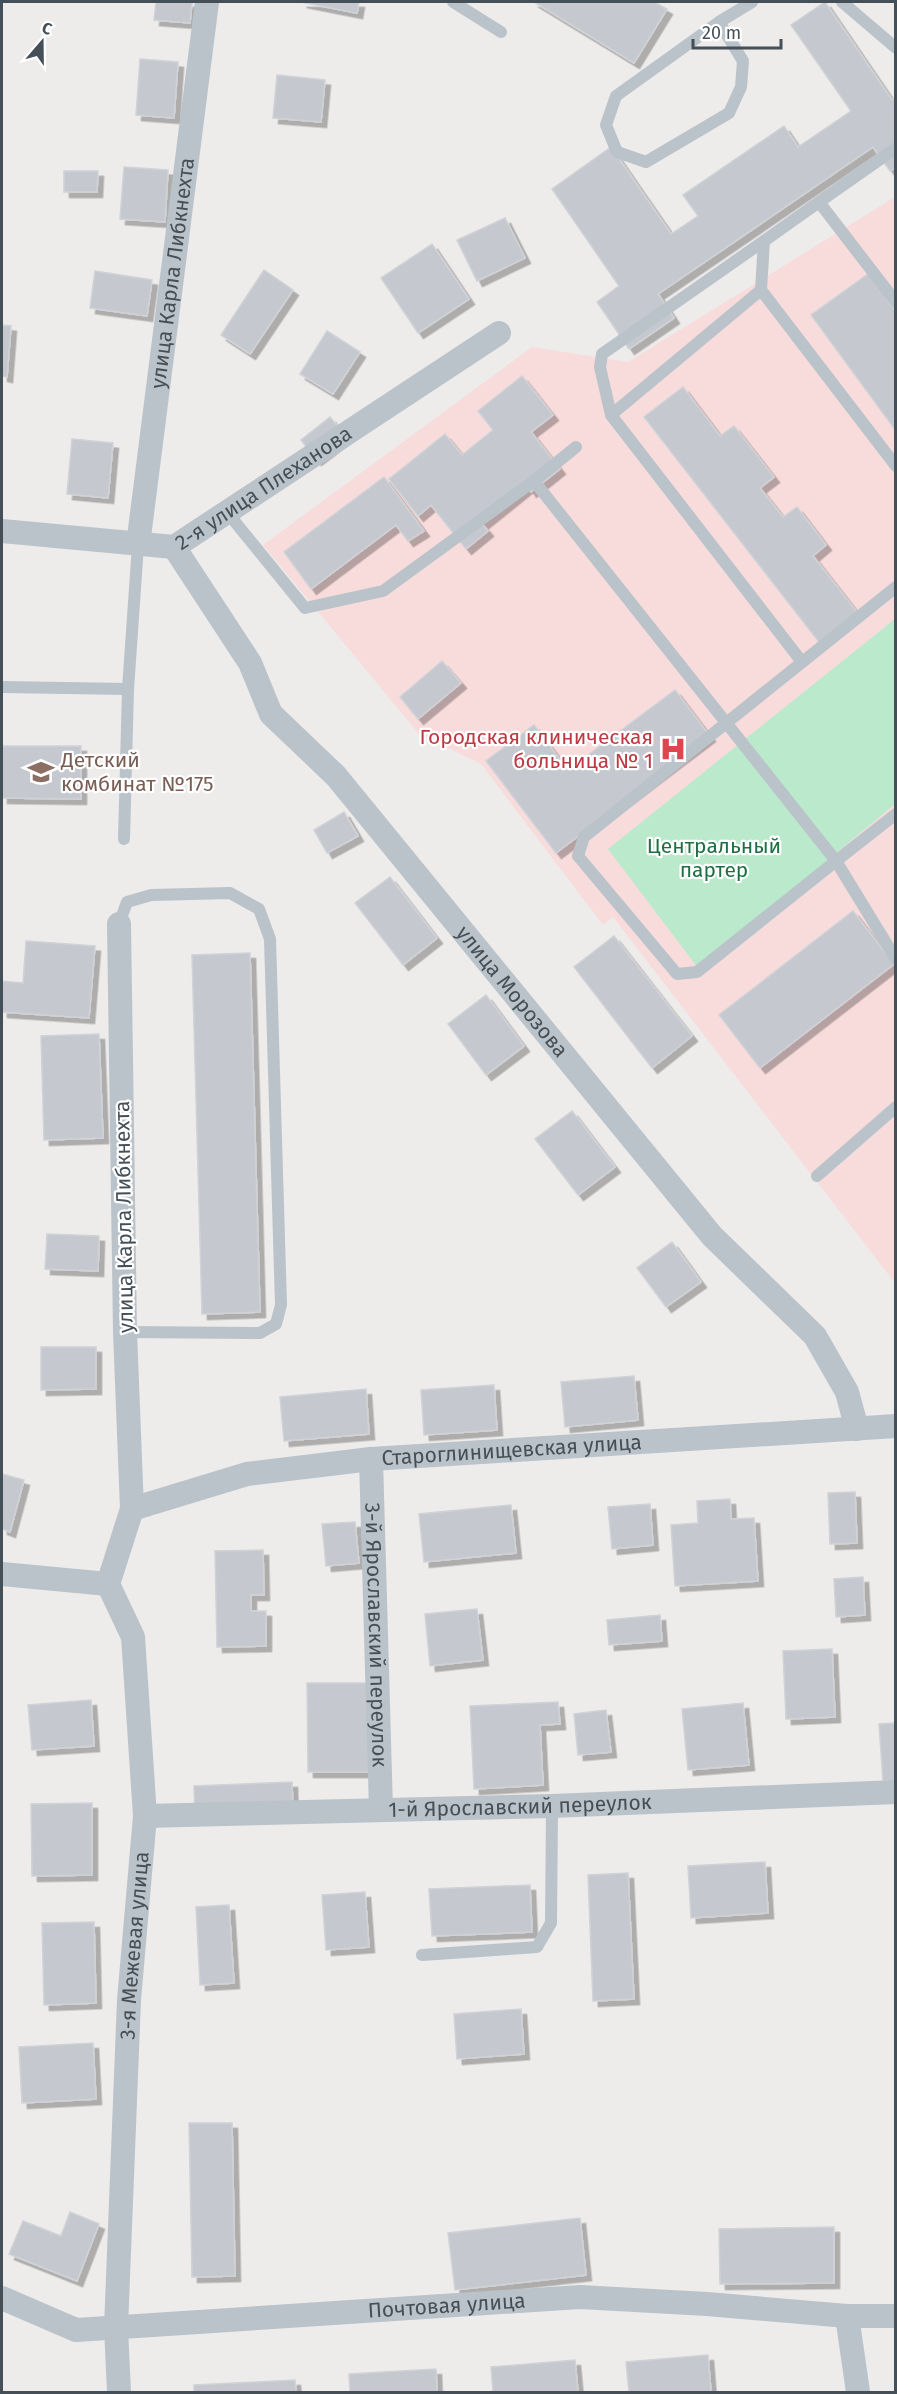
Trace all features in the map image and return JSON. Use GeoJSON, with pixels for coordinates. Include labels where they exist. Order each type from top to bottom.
{"type":"FeatureCollection","features":[{"type":"Feature","properties":{"kind":"street","name":"улица Карла Либкнехта"},"geometry":{"type":"LineString","coordinates":[[138,545],[207,2]]}},
{"type":"Feature","properties":{"kind":"street","name":"2-я улица Плеханова"},"geometry":{"type":"LineString","coordinates":[[2,531],[174,547],[499,333]]}},
{"type":"Feature","properties":{"kind":"street","name":"улица Морозова"},"geometry":{"type":"LineString","coordinates":[[174,547],[250,663],[271,714],[336,776],[712,1236],[815,1336],[847,1392],[857,1429]]}},
{"type":"Feature","properties":{"kind":"street","name":"улица Карла Либкнехта"},"geometry":{"type":"LineString","coordinates":[[119,924],[125,1332],[132,1509]]}},
{"type":"Feature","properties":{"kind":"street","name":"Староглинищевская улица"},"geometry":{"type":"LineString","coordinates":[[132,1509],[247,1474],[371,1459],[896,1426]]}},
{"type":"Feature","properties":{"kind":"street","name":"3-й Ярославский переулок"},"geometry":{"type":"LineString","coordinates":[[371,1459],[381,1810]]}},
{"type":"Feature","properties":{"kind":"street"},"geometry":{"type":"LineString","coordinates":[[2,1574],[108,1584],[132,1509]]}},
{"type":"Feature","properties":{"kind":"street","name":"3-я Межевая улица"},"geometry":{"type":"LineString","coordinates":[[108,1584],[133,1637],[145,1816],[129,2000],[116,2328],[119,2392]]}},
{"type":"Feature","properties":{"kind":"street","name":"1-й Ярославский переулок"},"geometry":{"type":"LineString","coordinates":[[145,1816],[552,1806],[896,1792]]}},
{"type":"Feature","properties":{"kind":"street","name":"Почтовая улица"},"geometry":{"type":"LineString","coordinates":[[2,2298],[76,2330],[580,2297],[707,2304],[847,2316],[896,2316]]}},
{"type":"Feature","properties":{"kind":"street"},"geometry":{"type":"LineString","coordinates":[[847,2316],[858,2392]]}},
{"type":"Feature","properties":{"kind":"lane"},"geometry":{"type":"LineString","coordinates":[[453,2],[501,32]]}},
{"type":"Feature","properties":{"kind":"lane"},"geometry":{"type":"LineString","coordinates":[[719,22],[743,61],[741,87],[729,113],[646,162],[617,152],[606,125],[616,96],[719,22],[752,2]]}},
{"type":"Feature","properties":{"kind":"lane"},"geometry":{"type":"LineString","coordinates":[[842,2],[896,48]]}},
{"type":"Feature","properties":{"kind":"lane"},"geometry":{"type":"LineString","coordinates":[[802,662],[611,414],[600,367],[602,354],[896,148]]}},
{"type":"Feature","properties":{"kind":"lane"},"geometry":{"type":"LineString","coordinates":[[819,202],[896,302]]}},
{"type":"Feature","properties":{"kind":"lane"},"geometry":{"type":"LineString","coordinates":[[764,241],[761,290],[896,466]]}},
{"type":"Feature","properties":{"kind":"lane"},"geometry":{"type":"LineString","coordinates":[[611,414],[761,290]]}},
{"type":"Feature","properties":{"kind":"lane"},"geometry":{"type":"LineString","coordinates":[[227,512],[305,608],[383,591],[534,481],[576,447]]}},
{"type":"Feature","properties":{"kind":"lane"},"geometry":{"type":"LineString","coordinates":[[534,481],[728,722],[836,861],[896,959]]}},
{"type":"Feature","properties":{"kind":"lane"},"geometry":{"type":"LineString","coordinates":[[124,839],[128,689],[138,545]]}},
{"type":"Feature","properties":{"kind":"lane"},"geometry":{"type":"LineString","coordinates":[[896,587],[584,837],[579,856],[677,974],[697,972],[896,814]]}},
{"type":"Feature","properties":{"kind":"lane"},"geometry":{"type":"LineString","coordinates":[[2,687],[128,689]]}},
{"type":"Feature","properties":{"kind":"lane"},"geometry":{"type":"LineString","coordinates":[[119,924],[128,902],[151,895],[230,893],[259,909],[270,939],[281,1305],[276,1324],[261,1334],[125,1332]]}},
{"type":"Feature","properties":{"kind":"lane"},"geometry":{"type":"LineString","coordinates":[[817,1176],[896,1107]]}},
{"type":"Feature","properties":{"kind":"lane"},"geometry":{"type":"LineString","coordinates":[[422,1955],[537,1947],[551,1923],[552,1806]]}},
{"type":"Feature","properties":{"kind":"shaded area","name":"Городская клиническая больница № 1"},"geometry":{"type":"Polygon","coordinates":[[[895,197],[895,1283],[613,917],[603,925],[481,764],[419,734],[263,545],[532,347],[628,362],[895,197]]]}},
{"type":"Feature","properties":{"kind":"green space","name":"Центральный партер"},"geometry":{"type":"Polygon","coordinates":[[[895,619],[895,804],[698,968],[608,849],[895,619]]]}},
{"type":"Feature","properties":{"kind":"building"},"geometry":{"type":"Polygon","coordinates":[[[156,2],[192,2],[190,23],[154,20],[156,2]]]}},
{"type":"Feature","properties":{"kind":"building"},"geometry":{"type":"Polygon","coordinates":[[[301,2],[359,2],[357,13],[301,2]]]}},
{"type":"Feature","properties":{"kind":"building"},"geometry":{"type":"Polygon","coordinates":[[[534,2],[654,2],[667,9],[634,63],[534,2]]]}},
{"type":"Feature","properties":{"kind":"building"},"geometry":{"type":"Polygon","coordinates":[[[825,2],[892,100],[896,98],[896,167],[890,171],[873,147],[658,294],[674,318],[629,349],[597,302],[619,286],[552,189],[611,147],[671,234],[698,216],[683,195],[784,126],[798,147],[851,111],[791,25],[825,2]]]}},
{"type":"Feature","properties":{"kind":"building"},"geometry":{"type":"Polygon","coordinates":[[[140,59],[178,62],[174,118],[136,115],[140,59]]]}},
{"type":"Feature","properties":{"kind":"building"},"geometry":{"type":"Polygon","coordinates":[[[277,75],[325,80],[321,122],[273,118],[277,75]]]}},
{"type":"Feature","properties":{"kind":"building"},"geometry":{"type":"Polygon","coordinates":[[[124,167],[168,170],[165,222],[120,219],[124,167]]]}},
{"type":"Feature","properties":{"kind":"building"},"geometry":{"type":"Polygon","coordinates":[[[64,171],[98,171],[97,192],[64,192],[64,171]]]}},
{"type":"Feature","properties":{"kind":"building"},"geometry":{"type":"Polygon","coordinates":[[[505,218],[525,258],[477,281],[457,240],[505,218]]]}},
{"type":"Feature","properties":{"kind":"building"},"geometry":{"type":"Polygon","coordinates":[[[432,244],[469,299],[418,333],[381,278],[432,244]]]}},
{"type":"Feature","properties":{"kind":"building"},"geometry":{"type":"Polygon","coordinates":[[[264,270],[293,290],[250,354],[221,335],[264,270]]]}},
{"type":"Feature","properties":{"kind":"building"},"geometry":{"type":"Polygon","coordinates":[[[95,271],[152,280],[147,316],[90,308],[95,271]]]}},
{"type":"Feature","properties":{"kind":"building"},"geometry":{"type":"Polygon","coordinates":[[[868,274],[896,312],[896,431],[811,315],[868,274]]]}},
{"type":"Feature","properties":{"kind":"building"},"geometry":{"type":"Polygon","coordinates":[[[2,325],[11,326],[7,377],[2,376],[2,325]]]}},
{"type":"Feature","properties":{"kind":"building"},"geometry":{"type":"Polygon","coordinates":[[[327,331],[360,352],[333,394],[300,374],[327,331]]]}},
{"type":"Feature","properties":{"kind":"building"},"geometry":{"type":"Polygon","coordinates":[[[522,376],[553,415],[531,432],[560,469],[531,492],[528,487],[482,524],[488,531],[466,549],[431,505],[418,516],[389,479],[445,434],[462,455],[493,430],[478,411],[522,376]]]}},
{"type":"Feature","properties":{"kind":"building"},"geometry":{"type":"Polygon","coordinates":[[[683,387],[720,436],[734,426],[774,477],[760,488],[783,517],[797,507],[826,545],[813,556],[857,612],[819,642],[644,417],[683,387]]]}},
{"type":"Feature","properties":{"kind":"building"},"geometry":{"type":"Polygon","coordinates":[[[330,417],[346,437],[316,460],[301,440],[330,417]]]}},
{"type":"Feature","properties":{"kind":"building"},"geometry":{"type":"Polygon","coordinates":[[[72,439],[113,443],[108,498],[67,494],[72,439]]]}},
{"type":"Feature","properties":{"kind":"building"},"geometry":{"type":"Polygon","coordinates":[[[384,477],[424,531],[408,541],[396,525],[311,589],[284,552],[384,477]]]}},
{"type":"Feature","properties":{"kind":"building"},"geometry":{"type":"Polygon","coordinates":[[[442,661],[461,683],[418,719],[400,697],[442,661]]]}},
{"type":"Feature","properties":{"kind":"building"},"geometry":{"type":"Polygon","coordinates":[[[675,690],[710,736],[556,853],[486,761],[534,725],[568,770],[675,690]]]}},
{"type":"Feature","properties":{"kind":"building","name":"Детский комбинат №175"},"geometry":{"type":"Polygon","coordinates":[[[2,746],[81,746],[81,799],[2,798],[2,746]]]}},
{"type":"Feature","properties":{"kind":"building"},"geometry":{"type":"Polygon","coordinates":[[[344,812],[358,836],[327,853],[314,830],[344,812]]]}},
{"type":"Feature","properties":{"kind":"building"},"geometry":{"type":"Polygon","coordinates":[[[390,877],[437,938],[403,965],[355,903],[390,877]]]}},
{"type":"Feature","properties":{"kind":"building"},"geometry":{"type":"Polygon","coordinates":[[[853,911],[894,964],[760,1068],[719,1015],[853,911]]]}},
{"type":"Feature","properties":{"kind":"building"},"geometry":{"type":"Polygon","coordinates":[[[614,936],[692,1036],[652,1068],[574,967],[614,936]]]}},
{"type":"Feature","properties":{"kind":"building"},"geometry":{"type":"Polygon","coordinates":[[[26,941],[95,946],[89,1018],[2,1012],[2,981],[23,983],[26,941]]]}},
{"type":"Feature","properties":{"kind":"building"},"geometry":{"type":"Polygon","coordinates":[[[250,953],[260,1312],[202,1314],[192,955],[250,953]]]}},
{"type":"Feature","properties":{"kind":"building"},"geometry":{"type":"Polygon","coordinates":[[[486,995],[524,1046],[486,1075],[448,1024],[486,995]]]}},
{"type":"Feature","properties":{"kind":"building"},"geometry":{"type":"Polygon","coordinates":[[[99,1034],[103,1138],[44,1140],[41,1036],[99,1034]]]}},
{"type":"Feature","properties":{"kind":"building"},"geometry":{"type":"Polygon","coordinates":[[[572,1111],[615,1167],[578,1195],[535,1139],[572,1111]]]}},
{"type":"Feature","properties":{"kind":"building"},"geometry":{"type":"Polygon","coordinates":[[[47,1234],[99,1236],[98,1271],[45,1269],[47,1234]]]}},
{"type":"Feature","properties":{"kind":"building"},"geometry":{"type":"Polygon","coordinates":[[[672,1242],[701,1282],[666,1307],[637,1268],[672,1242]]]}},
{"type":"Feature","properties":{"kind":"building"},"geometry":{"type":"Polygon","coordinates":[[[41,1347],[96,1347],[96,1389],[41,1390],[41,1347]]]}},
{"type":"Feature","properties":{"kind":"building"},"geometry":{"type":"Polygon","coordinates":[[[634,1376],[638,1420],[565,1427],[561,1382],[634,1376]]]}},
{"type":"Feature","properties":{"kind":"building"},"geometry":{"type":"Polygon","coordinates":[[[494,1385],[497,1430],[424,1435],[421,1390],[494,1385]]]}},
{"type":"Feature","properties":{"kind":"building"},"geometry":{"type":"Polygon","coordinates":[[[366,1389],[369,1434],[284,1441],[280,1397],[366,1389]]]}},
{"type":"Feature","properties":{"kind":"building"},"geometry":{"type":"Polygon","coordinates":[[[2,1474],[24,1480],[10,1532],[2,1529],[2,1474]]]}},
{"type":"Feature","properties":{"kind":"building"},"geometry":{"type":"Polygon","coordinates":[[[855,1492],[857,1543],[830,1544],[828,1493],[855,1492]]]}},
{"type":"Feature","properties":{"kind":"building"},"geometry":{"type":"Polygon","coordinates":[[[730,1499],[731,1519],[754,1518],[758,1581],[675,1586],[671,1525],[698,1523],[697,1501],[730,1499]]]}},
{"type":"Feature","properties":{"kind":"building"},"geometry":{"type":"Polygon","coordinates":[[[650,1504],[653,1545],[612,1549],[608,1507],[650,1504]]]}},
{"type":"Feature","properties":{"kind":"building"},"geometry":{"type":"Polygon","coordinates":[[[511,1505],[516,1553],[424,1562],[419,1514],[511,1505]]]}},
{"type":"Feature","properties":{"kind":"building"},"geometry":{"type":"Polygon","coordinates":[[[355,1522],[359,1563],[326,1566],[322,1524],[355,1522]]]}},
{"type":"Feature","properties":{"kind":"building"},"geometry":{"type":"Polygon","coordinates":[[[263,1550],[264,1595],[251,1595],[251,1611],[266,1611],[266,1646],[217,1647],[215,1551],[263,1550]]]}},
{"type":"Feature","properties":{"kind":"building"},"geometry":{"type":"Polygon","coordinates":[[[863,1577],[865,1615],[836,1617],[834,1579],[863,1577]]]}},
{"type":"Feature","properties":{"kind":"building"},"geometry":{"type":"Polygon","coordinates":[[[477,1609],[483,1660],[430,1666],[425,1614],[477,1609]]]}},
{"type":"Feature","properties":{"kind":"building"},"geometry":{"type":"Polygon","coordinates":[[[660,1615],[662,1641],[609,1645],[607,1620],[660,1615]]]}},
{"type":"Feature","properties":{"kind":"building"},"geometry":{"type":"Polygon","coordinates":[[[832,1649],[835,1717],[786,1719],[783,1651],[832,1649]]]}},
{"type":"Feature","properties":{"kind":"building"},"geometry":{"type":"Polygon","coordinates":[[[307,1683],[369,1683],[370,1772],[308,1772],[307,1683]]]}},
{"type":"Feature","properties":{"kind":"building"},"geometry":{"type":"Polygon","coordinates":[[[91,1700],[94,1746],[32,1750],[28,1705],[91,1700]]]}},
{"type":"Feature","properties":{"kind":"building"},"geometry":{"type":"Polygon","coordinates":[[[558,1702],[560,1724],[540,1725],[543,1785],[474,1789],[470,1706],[558,1702]]]}},
{"type":"Feature","properties":{"kind":"building"},"geometry":{"type":"Polygon","coordinates":[[[743,1703],[749,1765],[688,1770],[682,1709],[743,1703]]]}},
{"type":"Feature","properties":{"kind":"building"},"geometry":{"type":"Polygon","coordinates":[[[606,1710],[611,1752],[578,1755],[574,1714],[606,1710]]]}},
{"type":"Feature","properties":{"kind":"building"},"geometry":{"type":"Polygon","coordinates":[[[896,1723],[896,1781],[883,1781],[879,1724],[896,1723]]]}},
{"type":"Feature","properties":{"kind":"building"},"geometry":{"type":"Polygon","coordinates":[[[292,1782],[293,1814],[195,1818],[194,1786],[292,1782]]]}},
{"type":"Feature","properties":{"kind":"building"},"geometry":{"type":"Polygon","coordinates":[[[92,1803],[92,1875],[32,1876],[31,1804],[92,1803]]]}},
{"type":"Feature","properties":{"kind":"building"},"geometry":{"type":"Polygon","coordinates":[[[765,1862],[768,1913],[691,1918],[688,1866],[765,1862]]]}},
{"type":"Feature","properties":{"kind":"building"},"geometry":{"type":"Polygon","coordinates":[[[628,1873],[634,1999],[593,2001],[588,1875],[628,1873]]]}},
{"type":"Feature","properties":{"kind":"building"},"geometry":{"type":"Polygon","coordinates":[[[530,1885],[532,1932],[432,1936],[429,1889],[530,1885]]]}},
{"type":"Feature","properties":{"kind":"building"},"geometry":{"type":"Polygon","coordinates":[[[365,1892],[369,1947],[326,1950],[322,1895],[365,1892]]]}},
{"type":"Feature","properties":{"kind":"building"},"geometry":{"type":"Polygon","coordinates":[[[229,1905],[234,1983],[200,1985],[196,1907],[229,1905]]]}},
{"type":"Feature","properties":{"kind":"building"},"geometry":{"type":"Polygon","coordinates":[[[94,1922],[96,2003],[44,2005],[42,1923],[94,1922]]]}},
{"type":"Feature","properties":{"kind":"building"},"geometry":{"type":"Polygon","coordinates":[[[521,2009],[524,2054],[457,2059],[454,2014],[521,2009]]]}},
{"type":"Feature","properties":{"kind":"building"},"geometry":{"type":"Polygon","coordinates":[[[93,2043],[96,2099],[22,2103],[19,2047],[93,2043]]]}},
{"type":"Feature","properties":{"kind":"building"},"geometry":{"type":"Polygon","coordinates":[[[189,2123],[232,2123],[235,2276],[192,2277],[189,2123]]]}},
{"type":"Feature","properties":{"kind":"building"},"geometry":{"type":"Polygon","coordinates":[[[70,2212],[99,2224],[77,2281],[9,2254],[23,2221],[61,2236],[70,2212]]]}},
{"type":"Feature","properties":{"kind":"building"},"geometry":{"type":"Polygon","coordinates":[[[580,2218],[586,2275],[455,2290],[448,2233],[580,2218]]]}},
{"type":"Feature","properties":{"kind":"building"},"geometry":{"type":"Polygon","coordinates":[[[834,2227],[834,2283],[720,2284],[719,2229],[834,2227]]]}},
{"type":"Feature","properties":{"kind":"building"},"geometry":{"type":"Polygon","coordinates":[[[708,2355],[711,2392],[629,2392],[626,2362],[708,2355]]]}},
{"type":"Feature","properties":{"kind":"building"},"geometry":{"type":"Polygon","coordinates":[[[575,2360],[578,2392],[493,2392],[491,2367],[575,2360]]]}},
{"type":"Feature","properties":{"kind":"building"},"geometry":{"type":"Polygon","coordinates":[[[436,2369],[437,2392],[350,2392],[349,2374],[436,2369]]]}},
{"type":"Feature","properties":{"kind":"building"},"geometry":{"type":"Polygon","coordinates":[[[295,2380],[296,2392],[194,2392],[194,2385],[295,2380]]]}},
{"type":"Feature","properties":{"kind":"place","name":"Городская клиническая больница № 1"},"geometry":{"type":"Point","coordinates":[673,749]}},
{"type":"Feature","properties":{"kind":"place","name":"Детский комбинат №175"},"geometry":{"type":"Point","coordinates":[41,772]}}]}
